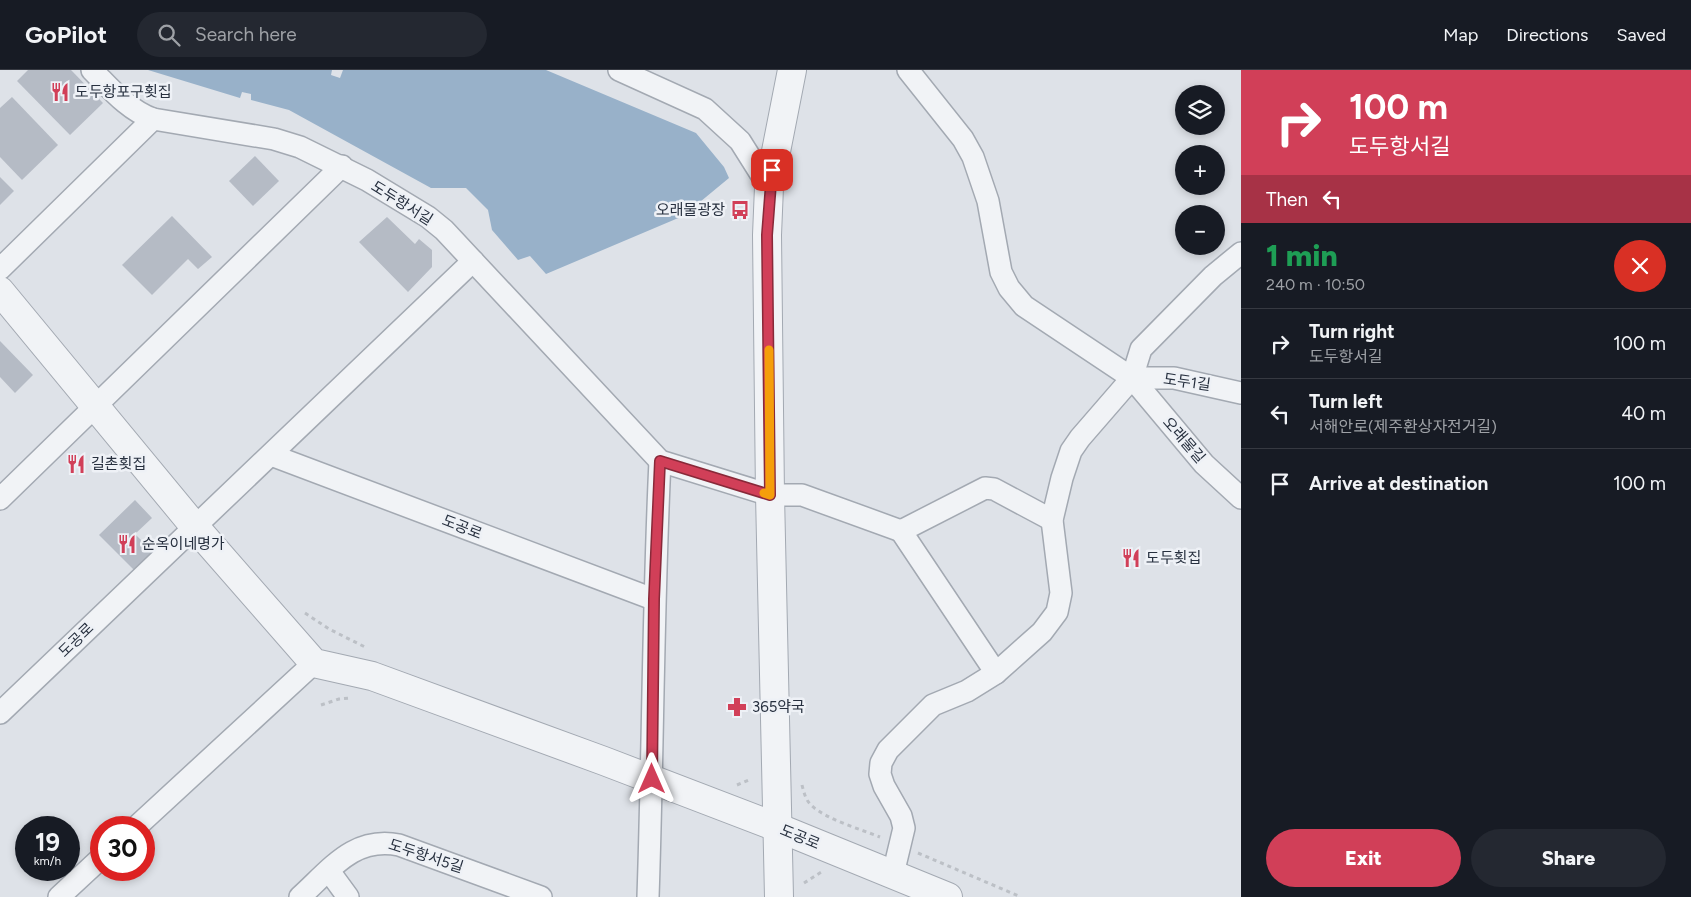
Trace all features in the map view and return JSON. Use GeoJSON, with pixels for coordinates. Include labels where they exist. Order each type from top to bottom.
{"type":"FeatureCollection","features":[{"type":"Feature","properties":{"kind":"street","name":"도두항서길"},"geometry":{"type":"LineString","coordinates":[[92,70],[140,114],[153,119],[274,139],[300,147],[342,166],[428,217],[473,262],[660,461],[770,495],[802,496],[901,531]]}},
{"type":"Feature","properties":{"kind":"street"},"geometry":{"type":"LineString","coordinates":[[619,70],[705,109],[740,141],[770,187]]}},
{"type":"Feature","properties":{"kind":"street"},"geometry":{"type":"LineString","coordinates":[[791,894],[779,828],[770,495],[767,235],[770,187],[792,70]]}},
{"type":"Feature","properties":{"kind":"street","name":"오래물길"},"geometry":{"type":"LineString","coordinates":[[908,70],[963,139],[973,157],[988,201],[1001,272],[1009,288],[1024,306],[1132,378],[1204,464],[1241,498]]}},
{"type":"Feature","properties":{"kind":"street"},"geometry":{"type":"LineString","coordinates":[[0,270],[153,119]]}},
{"type":"Feature","properties":{"kind":"street"},"geometry":{"type":"LineString","coordinates":[[0,499],[342,166]]}},
{"type":"Feature","properties":{"kind":"street"},"geometry":{"type":"LineString","coordinates":[[893,874],[904,828],[901,816],[884,786],[880,774],[881,763],[888,750],[934,705],[967,691],[996,673],[1042,632],[1057,612],[1060,603],[1052,520],[1062,478],[1071,451],[1132,378],[1141,349],[1213,276],[1241,253]]}},
{"type":"Feature","properties":{"kind":"street","name":"도공로"},"geometry":{"type":"LineString","coordinates":[[0,713],[473,262]]}},
{"type":"Feature","properties":{"kind":"street"},"geometry":{"type":"LineString","coordinates":[[0,291],[195,527],[314,663],[148,816]]}},
{"type":"Feature","properties":{"kind":"street","name":"도두1길"},"geometry":{"type":"LineString","coordinates":[[1132,378],[1174,378],[1241,393]]}},
{"type":"Feature","properties":{"kind":"street","name":"도공로"},"geometry":{"type":"LineString","coordinates":[[271,455],[654,599]]}},
{"type":"Feature","properties":{"kind":"street"},"geometry":{"type":"LineString","coordinates":[[648,897],[652,779],[654,599],[660,461]]}},
{"type":"Feature","properties":{"kind":"street"},"geometry":{"type":"LineString","coordinates":[[996,673],[901,531],[985,488],[994,489],[1052,520]]}},
{"type":"Feature","properties":{"kind":"street","name":"도공로"},"geometry":{"type":"LineString","coordinates":[[314,663],[372,676],[652,779],[779,828],[948,897]]}},
{"type":"Feature","properties":{"kind":"street","name":"도두항서5길"},"geometry":{"type":"LineString","coordinates":[[300,897],[348,853],[366,844],[382,842],[399,845],[537,896]]}},
{"type":"Feature","properties":{"kind":"street"},"geometry":{"type":"LineString","coordinates":[[59,897],[90,868]]}},
{"type":"Feature","properties":{"kind":"street"},"geometry":{"type":"LineString","coordinates":[[329,871],[348,897]]}},
{"type":"Feature","properties":{"kind":"path"},"geometry":{"type":"LineString","coordinates":[[300,609],[329,629],[376,652]]}},
{"type":"Feature","properties":{"kind":"path"},"geometry":{"type":"LineString","coordinates":[[791,894],[811,877],[822,873]]}},
{"type":"Feature","properties":{"kind":"water"},"geometry":{"type":"Polygon","coordinates":[[[148,70],[332,70],[331,75],[340,78],[343,70],[546,70],[696,133],[724,167],[729,178],[683,216],[546,274],[530,256],[518,260],[492,230],[488,210],[466,188],[431,188],[289,110],[251,100],[251,94],[242,92],[240,98],[148,70]]]}},
{"type":"Feature","properties":{"kind":"building","name":"도두항포구횟집"},"geometry":{"type":"Polygon","coordinates":[[[28,70],[71,70],[103,103],[70,135],[17,81],[28,70]]]}},
{"type":"Feature","properties":{"kind":"building"},"geometry":{"type":"Polygon","coordinates":[[[12,97],[58,145],[22,180],[0,157],[0,108],[12,97]]]}},
{"type":"Feature","properties":{"kind":"building"},"geometry":{"type":"Polygon","coordinates":[[[255,156],[279,181],[253,206],[229,181],[255,156]]]}},
{"type":"Feature","properties":{"kind":"building"},"geometry":{"type":"Polygon","coordinates":[[[0,177],[14,191],[0,205],[0,177]]]}},
{"type":"Feature","properties":{"kind":"building"},"geometry":{"type":"Polygon","coordinates":[[[172,216],[212,257],[198,269],[188,259],[152,295],[122,265],[172,216]]]}},
{"type":"Feature","properties":{"kind":"building"},"geometry":{"type":"Polygon","coordinates":[[[387,217],[415,244],[419,239],[432,250],[432,267],[408,292],[359,242],[387,217]]]}},
{"type":"Feature","properties":{"kind":"building"},"geometry":{"type":"Polygon","coordinates":[[[0,341],[33,375],[15,393],[0,377],[0,341]]]}},
{"type":"Feature","properties":{"kind":"building","name":"순옥이네명가"},"geometry":{"type":"Polygon","coordinates":[[[135,500],[152,518],[135,534],[154,553],[135,571],[99,535],[135,500]]]}},
{"type":"Feature","properties":{"kind":"slow traffic"},"geometry":{"type":"LineString","coordinates":[[764,493],[770,495],[769,350]]}},
{"type":"Feature","properties":{"kind":"place","name":"도두항포구횟집"},"geometry":{"type":"Point","coordinates":[60,92]}},
{"type":"Feature","properties":{"kind":"place","name":"오래물광장"},"geometry":{"type":"Point","coordinates":[740,210]}},
{"type":"Feature","properties":{"kind":"place","name":"길촌횟집"},"geometry":{"type":"Point","coordinates":[76,464]}},
{"type":"Feature","properties":{"kind":"place","name":"순옥이네명가"},"geometry":{"type":"Point","coordinates":[127,544]}},
{"type":"Feature","properties":{"kind":"place","name":"도두횟집"},"geometry":{"type":"Point","coordinates":[1131,558]}},
{"type":"Feature","properties":{"kind":"place","name":"365약국"},"geometry":{"type":"Point","coordinates":[737,707]}},
{"type":"Feature","properties":{"kind":"route"},"geometry":{"type":"LineString","coordinates":[[652,779],[654,599],[660,461],[770,495],[767,235],[772,170]]}}]}
